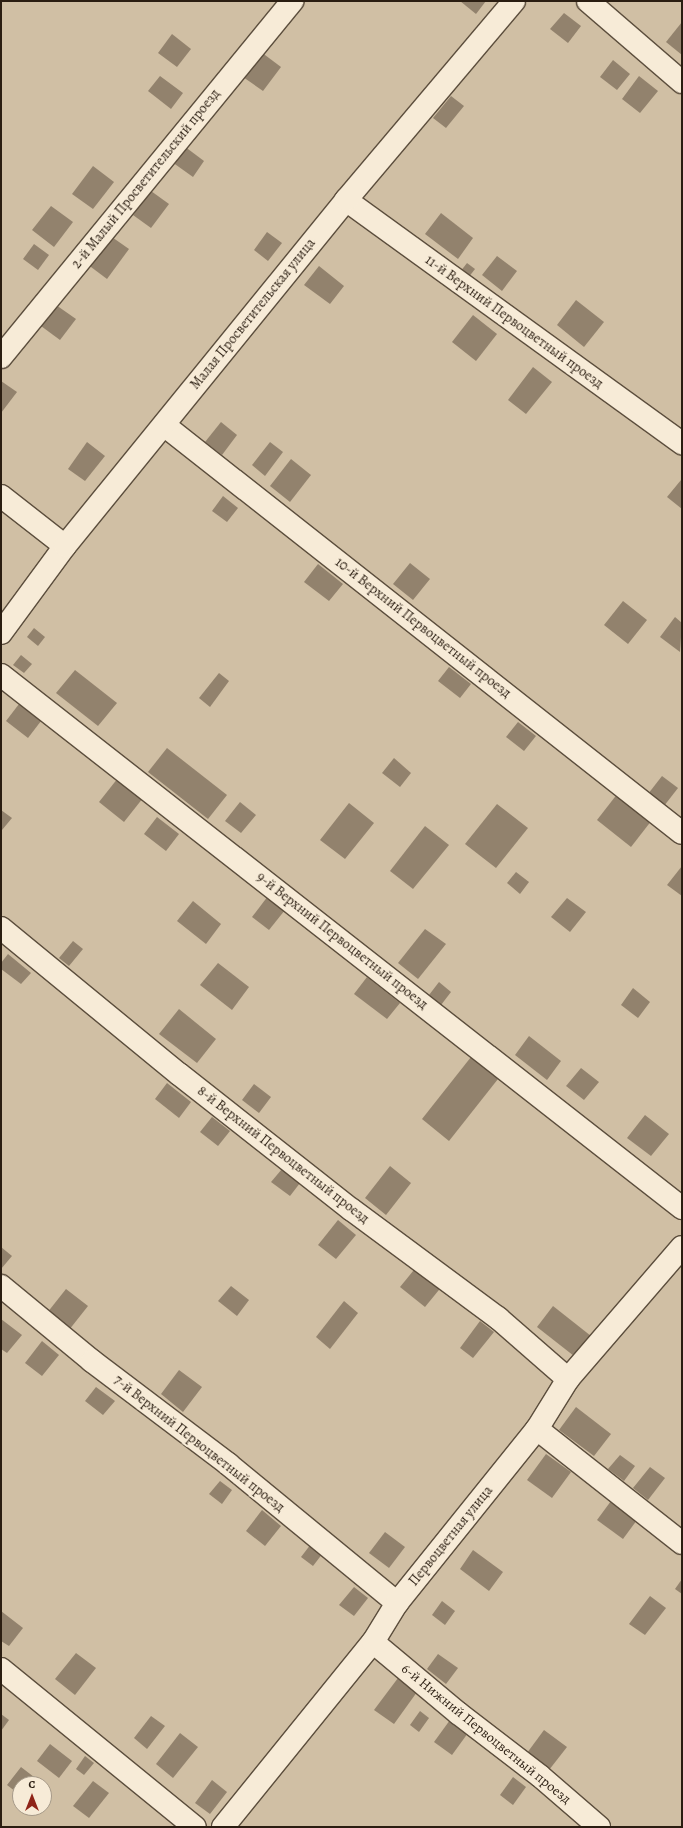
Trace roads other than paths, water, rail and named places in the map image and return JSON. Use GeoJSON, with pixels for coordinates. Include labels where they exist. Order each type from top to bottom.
{"type":"FeatureCollection","features":[{"type":"Feature","properties":{"kind":"lane","name":"2-й Малый Просветительский проезд"},"geometry":{"type":"LineString","coordinates":[[1,357],[292,1]]}},
{"type":"Feature","properties":{"kind":"lane","name":"Малая Просветительская улица"},"geometry":{"type":"LineString","coordinates":[[1,633],[65,546],[346,200],[514,1]]}},
{"type":"Feature","properties":{"kind":"lane"},"geometry":{"type":"LineString","coordinates":[[588,1],[682,82]]}},
{"type":"Feature","properties":{"kind":"lane","name":"11-й Верхний Первоцветный проезд"},"geometry":{"type":"LineString","coordinates":[[346,200],[682,444]]}},
{"type":"Feature","properties":{"kind":"lane","name":"10-й Верхний Первоцветный проезд"},"geometry":{"type":"LineString","coordinates":[[164,425],[682,833]]}},
{"type":"Feature","properties":{"kind":"lane"},"geometry":{"type":"LineString","coordinates":[[1,496],[65,546]]}},
{"type":"Feature","properties":{"kind":"lane","name":"9-й Верхний Первоцветный проезд"},"geometry":{"type":"LineString","coordinates":[[1,674],[682,1208]]}},
{"type":"Feature","properties":{"kind":"lane","name":"8-й Верхний Первоцветный проезд"},"geometry":{"type":"LineString","coordinates":[[1,928],[204,1094],[352,1210],[498,1318],[568,1379]]}},
{"type":"Feature","properties":{"kind":"lane","name":"Первоцветная улица"},"geometry":{"type":"LineString","coordinates":[[223,1827],[373,1642],[397,1603],[537,1429],[568,1379],[682,1247]]}},
{"type":"Feature","properties":{"kind":"lane","name":"7-й Верхний Первоцветный проезд"},"geometry":{"type":"LineString","coordinates":[[1,1286],[92,1361],[228,1464],[397,1603]]}},
{"type":"Feature","properties":{"kind":"lane"},"geometry":{"type":"LineString","coordinates":[[537,1429],[682,1543]]}},
{"type":"Feature","properties":{"kind":"lane","name":"6-й Нижний Первоцветный проезд"},"geometry":{"type":"LineString","coordinates":[[373,1642],[599,1827]]}},
{"type":"Feature","properties":{"kind":"lane"},"geometry":{"type":"LineString","coordinates":[[1,1669],[195,1827]]}}]}
